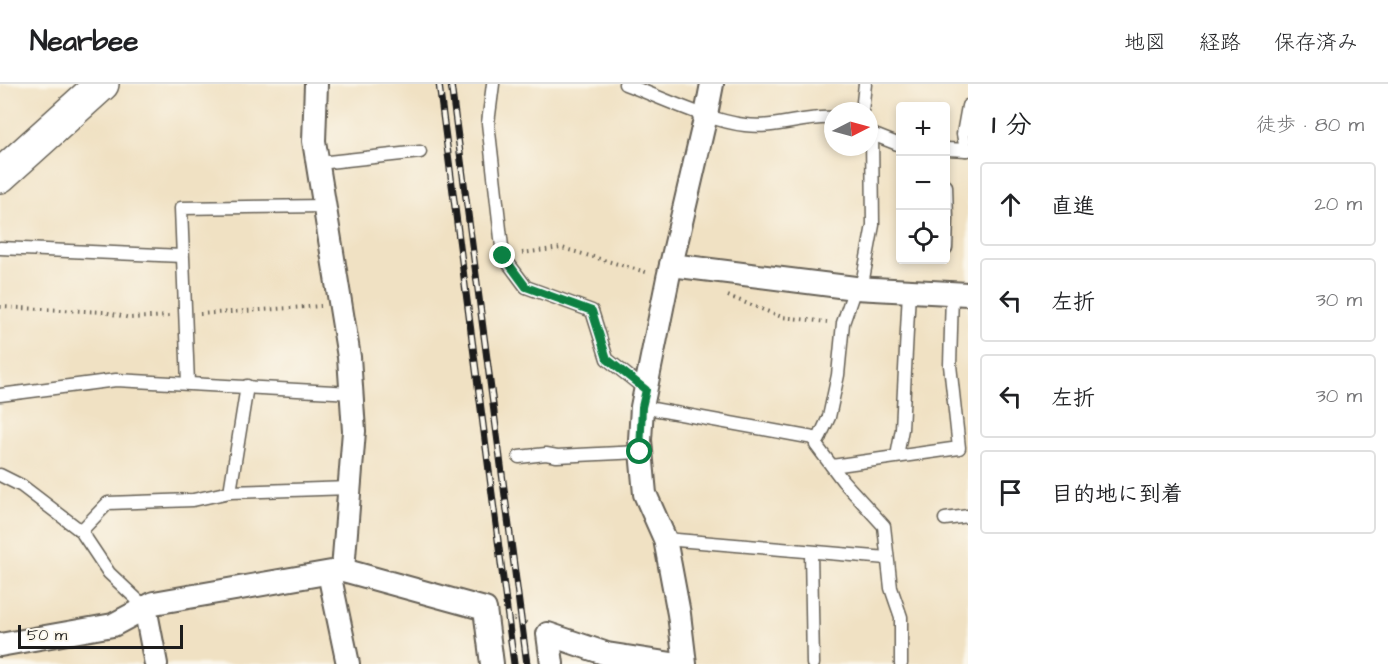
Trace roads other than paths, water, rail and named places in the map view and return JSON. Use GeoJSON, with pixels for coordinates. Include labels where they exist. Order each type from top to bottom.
{"type":"FeatureCollection","features":[{"type":"Feature","properties":{"kind":"main road"},"geometry":{"type":"LineString","coordinates":[[0,176],[102,84]]}},
{"type":"Feature","properties":{"kind":"street"},"geometry":{"type":"LineString","coordinates":[[316,84],[314,141],[349,357],[352,393],[354,431],[350,488],[336,572],[348,664]]}},
{"type":"Feature","properties":{"kind":"street"},"geometry":{"type":"LineString","coordinates":[[685,664],[679,614],[665,539],[645,494],[640,452],[644,398],[712,84]]}},
{"type":"Feature","properties":{"kind":"street"},"geometry":{"type":"LineString","coordinates":[[671,265],[855,288],[960,294]]}},
{"type":"Feature","properties":{"kind":"street"},"geometry":{"type":"LineString","coordinates":[[0,645],[113,625],[154,603],[336,572],[485,609],[492,664]]}},
{"type":"Feature","properties":{"kind":"street"},"geometry":{"type":"LineString","coordinates":[[145,607],[156,664]]}},
{"type":"Feature","properties":{"kind":"street"},"geometry":{"type":"LineString","coordinates":[[552,664],[548,634],[608,654],[672,664]]}},
{"type":"Feature","properties":{"kind":"lane"},"geometry":{"type":"LineString","coordinates":[[493,84],[488,123],[503,256],[526,287],[592,311],[607,359],[644,398],[819,439]]}},
{"type":"Feature","properties":{"kind":"lane"},"geometry":{"type":"LineString","coordinates":[[625,84],[706,115],[744,125],[778,125],[824,117]]}},
{"type":"Feature","properties":{"kind":"lane"},"geometry":{"type":"LineString","coordinates":[[863,102],[865,84]]}},
{"type":"Feature","properties":{"kind":"lane"},"geometry":{"type":"LineString","coordinates":[[950,148],[967,150],[963,134],[968,106]]}},
{"type":"Feature","properties":{"kind":"lane"},"geometry":{"type":"LineString","coordinates":[[878,135],[896,143]]}},
{"type":"Feature","properties":{"kind":"lane"},"geometry":{"type":"LineString","coordinates":[[319,163],[420,152]]}},
{"type":"Feature","properties":{"kind":"lane"},"geometry":{"type":"LineString","coordinates":[[872,156],[873,225],[863,279],[855,288],[843,324],[838,375],[829,417],[816,445],[884,526],[891,588],[901,617],[901,664]]}},
{"type":"Feature","properties":{"kind":"lane"},"geometry":{"type":"LineString","coordinates":[[188,383],[181,208],[325,207]]}},
{"type":"Feature","properties":{"kind":"lane"},"geometry":{"type":"LineString","coordinates":[[0,248],[182,256]]}},
{"type":"Feature","properties":{"kind":"lane"},"geometry":{"type":"LineString","coordinates":[[897,456],[902,429],[909,291]]}},
{"type":"Feature","properties":{"kind":"lane"},"geometry":{"type":"LineString","coordinates":[[832,466],[959,448],[950,365],[960,294]]}},
{"type":"Feature","properties":{"kind":"lane"},"geometry":{"type":"LineString","coordinates":[[0,395],[116,380],[352,393]]}},
{"type":"Feature","properties":{"kind":"lane"},"geometry":{"type":"LineString","coordinates":[[230,492],[247,386]]}},
{"type":"Feature","properties":{"kind":"lane"},"geometry":{"type":"LineString","coordinates":[[954,397],[968,397]]}},
{"type":"Feature","properties":{"kind":"lane"},"geometry":{"type":"LineString","coordinates":[[519,457],[546,454],[557,456],[640,452]]}},
{"type":"Feature","properties":{"kind":"lane"},"geometry":{"type":"LineString","coordinates":[[0,475],[21,486],[81,531],[109,573],[145,607]]}},
{"type":"Feature","properties":{"kind":"lane"},"geometry":{"type":"LineString","coordinates":[[81,531],[108,503],[193,500],[230,492],[350,488]]}},
{"type":"Feature","properties":{"kind":"lane"},"geometry":{"type":"LineString","coordinates":[[945,519],[968,516]]}},
{"type":"Feature","properties":{"kind":"lane"},"geometry":{"type":"LineString","coordinates":[[665,539],[887,558]]}},
{"type":"Feature","properties":{"kind":"lane"},"geometry":{"type":"LineString","coordinates":[[811,552],[813,664]]}},
{"type":"Feature","properties":{"kind":"railway"},"geometry":{"type":"LineString","coordinates":[[439,84],[514,664]]}},
{"type":"Feature","properties":{"kind":"railway"},"geometry":{"type":"LineString","coordinates":[[451,84],[527,664]]}}]}
